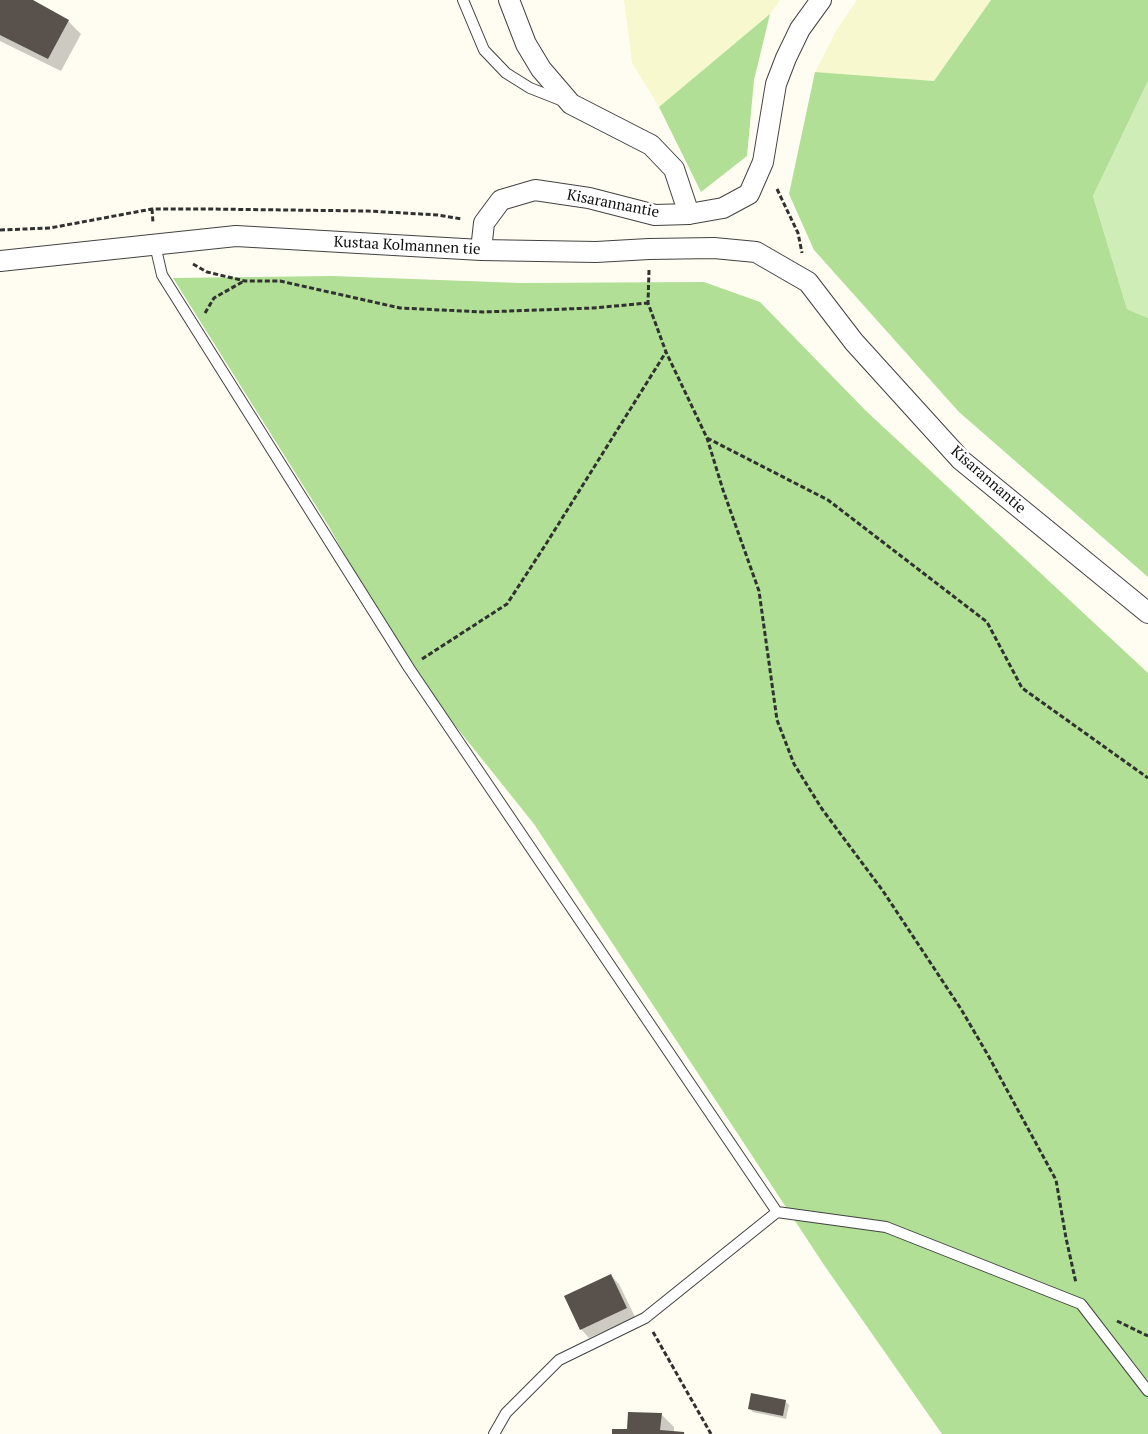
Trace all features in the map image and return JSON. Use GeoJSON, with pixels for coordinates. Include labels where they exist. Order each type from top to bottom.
{"type":"FeatureCollection","features":[{"type":"Feature","properties":{"kind":"street"},"geometry":{"type":"LineString","coordinates":[[509,0],[526,44],[541,70],[571,104],[651,145],[674,169],[689,214]]}},
{"type":"Feature","properties":{"kind":"street","name":"Kisarannantie"},"geometry":{"type":"LineString","coordinates":[[484,223],[502,200],[536,190],[589,198],[655,215],[689,214],[723,208],[749,194],[763,162],[776,84],[800,29],[821,0]]}},
{"type":"Feature","properties":{"kind":"street"},"geometry":{"type":"LineString","coordinates":[[481,250],[484,223]]}},
{"type":"Feature","properties":{"kind":"street","name":"Kustaa Kolmannen tie"},"geometry":{"type":"LineString","coordinates":[[0,261],[236,236],[481,250],[596,252],[714,248],[756,252],[808,282]]}},
{"type":"Feature","properties":{"kind":"street","name":"Kisarannantie"},"geometry":{"type":"LineString","coordinates":[[808,282],[854,342],[961,460],[1148,613]]}},
{"type":"Feature","properties":{"kind":"lane"},"geometry":{"type":"LineString","coordinates":[[463,0],[484,50],[506,73],[530,88],[571,104]]}},
{"type":"Feature","properties":{"kind":"lane"},"geometry":{"type":"LineString","coordinates":[[156,245],[162,275],[409,668],[776,1212]]}},
{"type":"Feature","properties":{"kind":"lane"},"geometry":{"type":"LineString","coordinates":[[494,1434],[506,1413],[559,1360],[645,1318],[776,1212],[886,1227],[1081,1304],[1148,1391]]}},
{"type":"Feature","properties":{"kind":"path"},"geometry":{"type":"LineString","coordinates":[[763,162],[798,233],[808,282]]}},
{"type":"Feature","properties":{"kind":"path"},"geometry":{"type":"LineString","coordinates":[[0,230],[50,228],[152,209],[368,211],[438,215],[484,223]]}},
{"type":"Feature","properties":{"kind":"path"},"geometry":{"type":"LineString","coordinates":[[649,249],[648,303],[666,352],[707,438],[723,490],[759,591],[777,720],[794,764],[822,809],[883,891],[962,1009],[1056,1180],[1066,1238],[1081,1304]]}},
{"type":"Feature","properties":{"kind":"path"},"geometry":{"type":"LineString","coordinates":[[190,263],[207,272],[245,281],[280,281],[400,308],[483,312],[593,308],[648,303]]}},
{"type":"Feature","properties":{"kind":"path"},"geometry":{"type":"LineString","coordinates":[[195,328],[214,298],[245,281]]}},
{"type":"Feature","properties":{"kind":"path"},"geometry":{"type":"LineString","coordinates":[[409,668],[507,604],[666,352]]}},
{"type":"Feature","properties":{"kind":"path"},"geometry":{"type":"LineString","coordinates":[[707,438],[828,500],[987,622],[1022,688],[1148,778]]}},
{"type":"Feature","properties":{"kind":"path"},"geometry":{"type":"LineString","coordinates":[[645,1318],[711,1434]]}},
{"type":"Feature","properties":{"kind":"green space"},"geometry":{"type":"Polygon","coordinates":[[[624,0],[780,0],[770,14],[659,107],[632,63],[624,0]]]}},
{"type":"Feature","properties":{"kind":"green space"},"geometry":{"type":"Polygon","coordinates":[[[857,0],[991,0],[934,81],[815,72],[836,31],[857,0]]]}},
{"type":"Feature","properties":{"kind":"green space"},"geometry":{"type":"Polygon","coordinates":[[[991,0],[1148,0],[1148,81],[1093,196],[1127,309],[1148,318],[1148,577],[959,412],[814,250],[789,194],[815,72],[934,81],[991,0]]]}},
{"type":"Feature","properties":{"kind":"green space"},"geometry":{"type":"Polygon","coordinates":[[[770,14],[754,80],[747,156],[701,192],[659,107],[770,14]]]}},
{"type":"Feature","properties":{"kind":"green space"},"geometry":{"type":"Polygon","coordinates":[[[1148,81],[1148,318],[1127,309],[1093,196],[1148,81]]]}},
{"type":"Feature","properties":{"kind":"green space"},"geometry":{"type":"Polygon","coordinates":[[[332,276],[520,283],[704,282],[760,302],[865,410],[1148,673],[1148,1434],[942,1434],[824,1265],[534,824],[409,668],[328,525],[173,278],[332,276]]]}},
{"type":"Feature","properties":{"kind":"building"},"geometry":{"type":"Polygon","coordinates":[[[0,0],[33,0],[69,20],[48,59],[0,35],[0,0]]]}},
{"type":"Feature","properties":{"kind":"building"},"geometry":{"type":"Polygon","coordinates":[[[611,1274],[627,1308],[580,1330],[564,1296],[611,1274]]]}},
{"type":"Feature","properties":{"kind":"building"},"geometry":{"type":"Polygon","coordinates":[[[751,1393],[786,1400],[783,1416],[748,1409],[751,1393]]]}},
{"type":"Feature","properties":{"kind":"building"},"geometry":{"type":"Polygon","coordinates":[[[628,1412],[662,1413],[660,1430],[684,1432],[684,1434],[612,1434],[612,1429],[627,1429],[628,1412]]]}}]}
